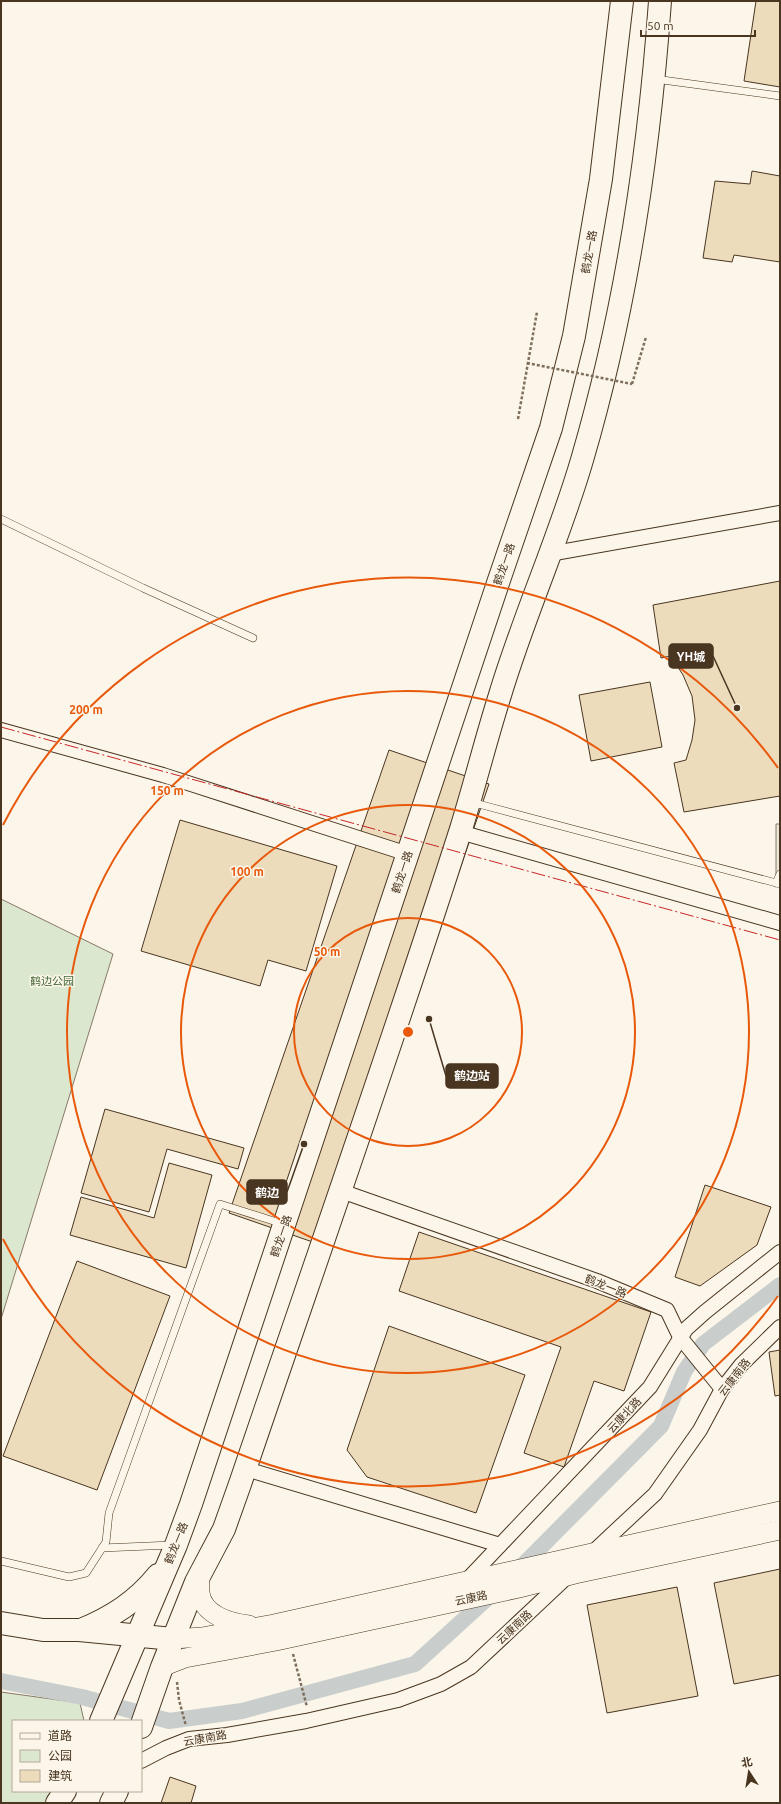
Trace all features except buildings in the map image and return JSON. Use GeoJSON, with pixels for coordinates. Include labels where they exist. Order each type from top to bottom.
{"type":"FeatureCollection","features":[{"type":"Feature","properties":{"kind":"highway","name":"鹤龙一路"},"geometry":{"type":"LineString","coordinates":[[102,1717],[173,1551],[285,1225],[499,580],[537,471],[564,381],[574,336],[599,193],[622,1]]}},
{"type":"Feature","properties":{"kind":"highway"},"geometry":{"type":"LineString","coordinates":[[142,1724],[173,1639],[200,1574],[224,1529],[246,1469],[341,1191],[460,832],[501,692],[582,463],[617,320],[636,223],[654,79],[660,1]]}},
{"type":"Feature","properties":{"kind":"highway"},"geometry":{"type":"LineString","coordinates":[[79,1630],[104,1620],[123,1609],[152,1583],[164,1568],[173,1551]]}},
{"type":"Feature","properties":{"kind":"highway"},"geometry":{"type":"LineString","coordinates":[[1,1623],[43,1630],[79,1630],[173,1639]]}},
{"type":"Feature","properties":{"kind":"highway"},"geometry":{"type":"LineString","coordinates":[[57,1803],[64,1792]]}},
{"type":"Feature","properties":{"kind":"highway"},"geometry":{"type":"LineString","coordinates":[[111,1803],[116,1792]]}},
{"type":"Feature","properties":{"kind":"street"},"geometry":{"type":"LineString","coordinates":[[550,554],[780,514]]}},
{"type":"Feature","properties":{"kind":"street"},"geometry":{"type":"LineString","coordinates":[[1,730],[163,776],[408,854]]}},
{"type":"Feature","properties":{"kind":"street"},"geometry":{"type":"LineString","coordinates":[[460,832],[780,923]]}},
{"type":"Feature","properties":{"kind":"street","name":"鹤龙一路"},"geometry":{"type":"LineString","coordinates":[[341,1191],[597,1281],[667,1310],[680,1337],[722,1389]]}},
{"type":"Feature","properties":{"kind":"street","name":"云康北路"},"geometry":{"type":"LineString","coordinates":[[472,1579],[500,1545],[650,1386],[686,1329],[780,1252]]}},
{"type":"Feature","properties":{"kind":"street","name":"云康南路"},"geometry":{"type":"LineString","coordinates":[[142,1760],[166,1748],[189,1739],[227,1735],[398,1700],[441,1684],[471,1667],[655,1494],[700,1430],[722,1389],[741,1365],[780,1326]]}},
{"type":"Feature","properties":{"kind":"street"},"geometry":{"type":"LineString","coordinates":[[246,1469],[500,1545]]}},
{"type":"Feature","properties":{"kind":"street","name":"云康路"},"geometry":{"type":"LineString","coordinates":[[173,1639],[202,1637],[262,1626],[592,1554],[780,1511]]}},
{"type":"Feature","properties":{"kind":"street","name":"云康路"},"geometry":{"type":"LineString","coordinates":[[162,1667],[185,1658],[289,1638],[519,1588],[569,1575],[780,1530]]}},
{"type":"Feature","properties":{"kind":"street"},"geometry":{"type":"LineString","coordinates":[[200,1574],[200,1594],[209,1611],[232,1622],[262,1626]]}},
{"type":"Feature","properties":{"kind":"lane"},"geometry":{"type":"LineString","coordinates":[[654,79],[780,96]]}},
{"type":"Feature","properties":{"kind":"lane"},"geometry":{"type":"LineString","coordinates":[[1,519],[143,588],[253,638]]}},
{"type":"Feature","properties":{"kind":"lane"},"geometry":{"type":"LineString","coordinates":[[469,801],[778,883],[780,874]]}},
{"type":"Feature","properties":{"kind":"lane"},"geometry":{"type":"LineString","coordinates":[[1,1561],[69,1577],[86,1573],[106,1542],[109,1513],[220,1204],[285,1225]]}},
{"type":"Feature","properties":{"kind":"lane"},"geometry":{"type":"LineString","coordinates":[[102,1548],[173,1551]]}},
{"type":"Feature","properties":{"kind":"path"},"geometry":{"type":"LineString","coordinates":[[518,419],[537,312]]}},
{"type":"Feature","properties":{"kind":"path"},"geometry":{"type":"LineString","coordinates":[[527,363],[632,384],[646,337]]}},
{"type":"Feature","properties":{"kind":"path"},"geometry":{"type":"LineString","coordinates":[[289,1638],[310,1719]]}},
{"type":"Feature","properties":{"kind":"path"},"geometry":{"type":"LineString","coordinates":[[179,1700],[187,1730]]}},
{"type":"Feature","properties":{"kind":"green space","name":"鹤边公园"},"geometry":{"type":"Polygon","coordinates":[[[1,899],[113,954],[1,1319],[1,899]]]}},
{"type":"Feature","properties":{"kind":"green space"},"geometry":{"type":"Polygon","coordinates":[[[1,1692],[80,1703],[84,1720],[12,1720],[12,1792],[69,1792],[65,1803],[1,1803],[1,1692]]]}},
{"type":"Feature","properties":{"kind":"shaded area"},"geometry":{"type":"Polygon","coordinates":[[[776,824],[780,824],[780,884],[776,883],[776,824]]]}},
{"type":"Feature","properties":{"kind":"waterway"},"geometry":{"type":"LineString","coordinates":[[515,1573],[661,1426],[684,1372],[703,1344],[780,1285]]}},
{"type":"Feature","properties":{"kind":"waterway"},"geometry":{"type":"LineString","coordinates":[[1,1681],[82,1697],[169,1721],[242,1711],[415,1664],[493,1593]]}},
{"type":"Feature","properties":{"kind":"power"},"geometry":{"type":"LineString","coordinates":[[1,727],[780,940]]}},
{"type":"Feature","properties":{"kind":"place","name":"YH城"},"geometry":{"type":"Point","coordinates":[737,708]}},
{"type":"Feature","properties":{"kind":"place","name":"鹤边站"},"geometry":{"type":"Point","coordinates":[429,1019]}},
{"type":"Feature","properties":{"kind":"place","name":"鹤边"},"geometry":{"type":"Point","coordinates":[304,1144]}}]}
